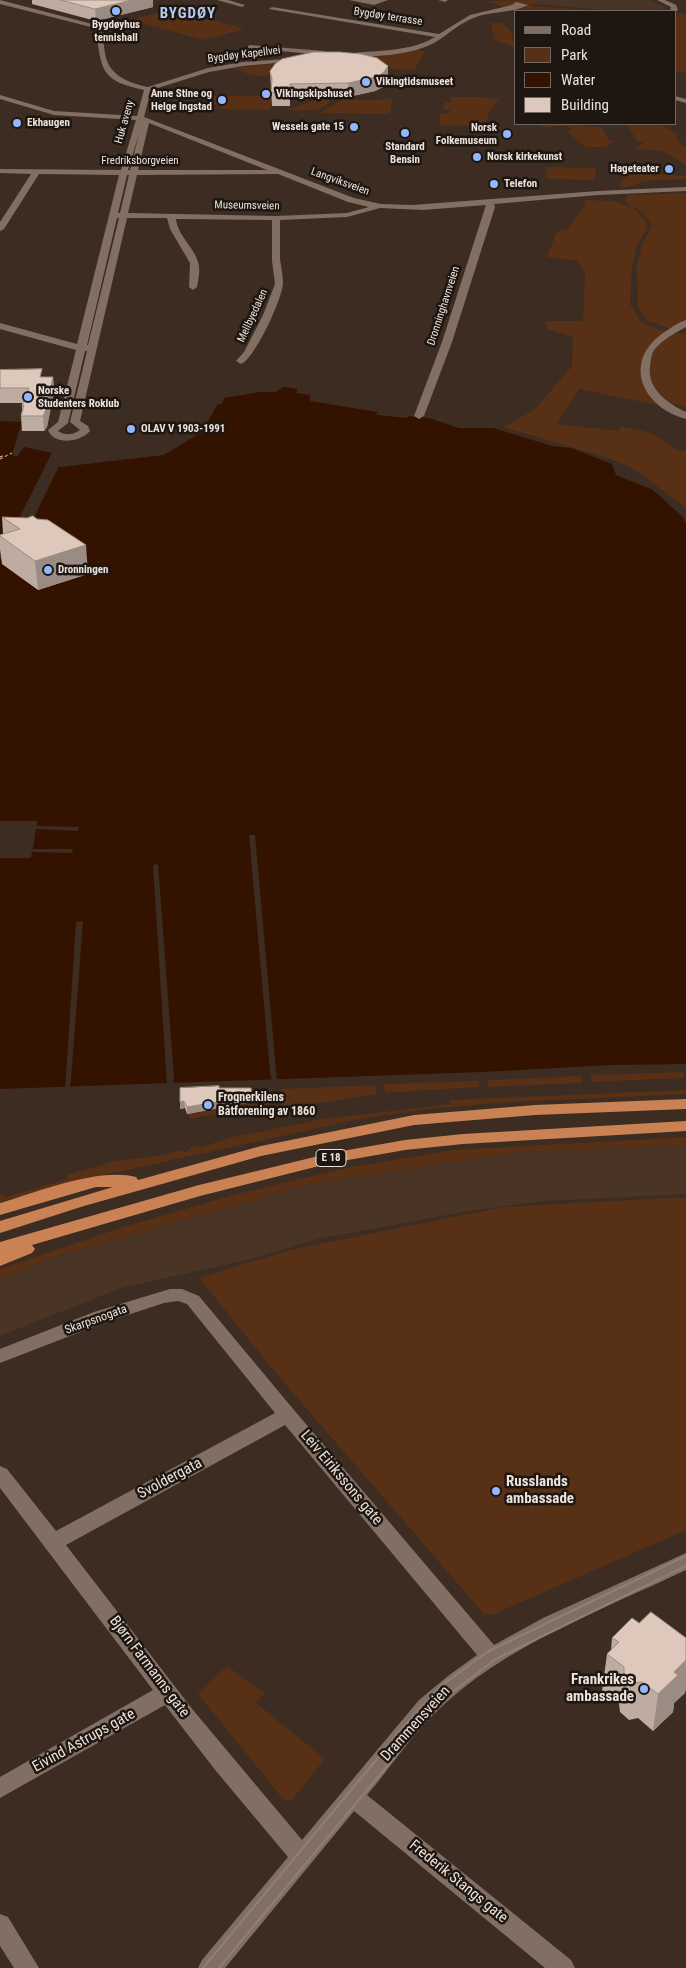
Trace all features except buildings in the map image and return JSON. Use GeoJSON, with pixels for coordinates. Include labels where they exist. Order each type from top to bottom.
{"type":"FeatureCollection","features":[{"type":"Feature","properties":{"kind":"highway","name":"E 18"},"geometry":{"type":"LineString","coordinates":[[0,1227],[78,1202],[261,1151],[414,1120],[535,1110],[686,1104]]}},
{"type":"Feature","properties":{"kind":"highway","name":"E 18"},"geometry":{"type":"LineString","coordinates":[[0,1248],[273,1171],[331,1158],[463,1138],[686,1126]]}},
{"type":"Feature","properties":{"kind":"highway"},"geometry":{"type":"LineString","coordinates":[[0,1208],[96,1182],[154,1180]]}},
{"type":"Feature","properties":{"kind":"highway"},"geometry":{"type":"LineString","coordinates":[[0,1260],[85,1225]]}},
{"type":"Feature","properties":{"kind":"street"},"geometry":{"type":"LineString","coordinates":[[220,0],[242,5]]}},
{"type":"Feature","properties":{"kind":"street"},"geometry":{"type":"LineString","coordinates":[[352,0],[374,3],[384,0]]}},
{"type":"Feature","properties":{"kind":"street"},"geometry":{"type":"LineString","coordinates":[[660,0],[674,6],[675,10]]}},
{"type":"Feature","properties":{"kind":"street","name":"Huk aveny"},"geometry":{"type":"LineString","coordinates":[[0,2],[96,26],[99,31],[104,62],[110,73],[130,84],[148,89],[145,94],[143,118],[119,215],[110,233],[99,273],[63,423],[53,430],[54,434],[58,436],[72,437],[85,431],[84,428],[74,422],[86,382],[120,233],[119,215]]}},
{"type":"Feature","properties":{"kind":"street","name":"Bygdøy Kapellvei"},"geometry":{"type":"LineString","coordinates":[[148,89],[191,74],[226,66],[412,48],[442,36],[472,16],[515,6]]}},
{"type":"Feature","properties":{"kind":"street","name":"Bygdøy terrasse"},"geometry":{"type":"LineString","coordinates":[[272,9],[442,36]]}},
{"type":"Feature","properties":{"kind":"street"},"geometry":{"type":"LineString","coordinates":[[250,47],[324,53],[328,57]]}},
{"type":"Feature","properties":{"kind":"street","name":"Langviksveien"},"geometry":{"type":"LineString","coordinates":[[0,97],[58,113],[143,118],[351,200],[378,206],[419,208],[598,193],[686,189]]}},
{"type":"Feature","properties":{"kind":"street"},"geometry":{"type":"LineString","coordinates":[[0,106],[12,100]]}},
{"type":"Feature","properties":{"kind":"street","name":"Fredriksborgveien"},"geometry":{"type":"LineString","coordinates":[[0,171],[266,173],[280,171]]}},
{"type":"Feature","properties":{"kind":"street"},"geometry":{"type":"LineString","coordinates":[[0,229],[36,172]]}},
{"type":"Feature","properties":{"kind":"street","name":"Dronninghavnveien"},"geometry":{"type":"LineString","coordinates":[[419,416],[447,342],[490,202]]}},
{"type":"Feature","properties":{"kind":"street","name":"Museumsveien"},"geometry":{"type":"LineString","coordinates":[[119,215],[276,218],[347,215],[363,212],[378,206]]}},
{"type":"Feature","properties":{"kind":"street"},"geometry":{"type":"LineString","coordinates":[[171,216],[177,236],[194,263],[196,272],[193,287]]}},
{"type":"Feature","properties":{"kind":"street","name":"Mellbyedalen"},"geometry":{"type":"LineString","coordinates":[[241,361],[248,353],[268,315],[279,284],[276,261],[276,218]]}},
{"type":"Feature","properties":{"kind":"street"},"geometry":{"type":"LineString","coordinates":[[110,233],[120,233]]}},
{"type":"Feature","properties":{"kind":"street"},"geometry":{"type":"LineString","coordinates":[[105,252],[115,252]]}},
{"type":"Feature","properties":{"kind":"street"},"geometry":{"type":"LineString","coordinates":[[99,273],[110,273]]}},
{"type":"Feature","properties":{"kind":"street"},"geometry":{"type":"LineString","coordinates":[[94,296],[105,296]]}},
{"type":"Feature","properties":{"kind":"street"},"geometry":{"type":"LineString","coordinates":[[686,322],[649,351],[644,373],[651,392],[666,405],[686,416]]}},
{"type":"Feature","properties":{"kind":"street"},"geometry":{"type":"LineString","coordinates":[[88,323],[99,323]]}},
{"type":"Feature","properties":{"kind":"street"},"geometry":{"type":"LineString","coordinates":[[0,326],[82,348],[93,348]]}},
{"type":"Feature","properties":{"kind":"street"},"geometry":{"type":"LineString","coordinates":[[74,381],[86,382]]}},
{"type":"Feature","properties":{"kind":"street","name":"Skarpsnogata"},"geometry":{"type":"LineString","coordinates":[[0,1356],[100,1317],[162,1297],[181,1294],[193,1300]]}},
{"type":"Feature","properties":{"kind":"street","name":"Leiv Eirikssons gate"},"geometry":{"type":"LineString","coordinates":[[193,1300],[287,1416],[491,1656]]}},
{"type":"Feature","properties":{"kind":"street","name":"Svoldergata"},"geometry":{"type":"LineString","coordinates":[[54,1542],[287,1416]]}},
{"type":"Feature","properties":{"kind":"street","name":"Bjørn Farmanns gate"},"geometry":{"type":"LineString","coordinates":[[0,1474],[54,1542],[168,1694],[279,1832],[302,1857]]}},
{"type":"Feature","properties":{"kind":"street","name":"Drammensveien"},"geometry":{"type":"LineString","coordinates":[[210,1968],[427,1707],[448,1686],[491,1656],[530,1635],[686,1561]]}},
{"type":"Feature","properties":{"kind":"street","name":"Eivind Astrups gate"},"geometry":{"type":"LineString","coordinates":[[0,1788],[168,1694]]}},
{"type":"Feature","properties":{"kind":"street","name":"Frederik Stangs gate"},"geometry":{"type":"LineString","coordinates":[[353,1797],[563,1968]]}},
{"type":"Feature","properties":{"kind":"street"},"geometry":{"type":"LineString","coordinates":[[0,1925],[27,1968]]}},
{"type":"Feature","properties":{"kind":"shaded area"},"geometry":{"type":"Polygon","coordinates":[[[512,0],[651,0],[665,8],[664,10],[606,10],[532,4],[512,0]]]}},
{"type":"Feature","properties":{"kind":"shaded area"},"geometry":{"type":"Polygon","coordinates":[[[686,1145],[686,1194],[545,1201],[475,1210],[317,1239],[251,1259],[121,1288],[0,1336],[0,1279],[51,1258],[315,1183],[523,1152],[686,1145]]]}},
{"type":"Feature","properties":{"kind":"green space"},"geometry":{"type":"Polygon","coordinates":[[[531,0],[531,6],[589,10],[514,11],[484,1],[531,0]]]}},
{"type":"Feature","properties":{"kind":"green space"},"geometry":{"type":"Polygon","coordinates":[[[172,9],[245,29],[203,40],[130,20],[172,9]]]}},
{"type":"Feature","properties":{"kind":"green space"},"geometry":{"type":"Polygon","coordinates":[[[676,14],[686,14],[686,73],[676,72],[676,14]]]}},
{"type":"Feature","properties":{"kind":"green space"},"geometry":{"type":"Polygon","coordinates":[[[491,23],[502,23],[511,32],[514,47],[494,40],[491,23]]]}},
{"type":"Feature","properties":{"kind":"green space"},"geometry":{"type":"Polygon","coordinates":[[[414,50],[425,51],[415,69],[402,70],[373,65],[259,76],[232,68],[414,50]]]}},
{"type":"Feature","properties":{"kind":"green space"},"geometry":{"type":"Polygon","coordinates":[[[213,96],[272,96],[270,110],[220,109],[222,105],[212,104],[213,101],[223,100],[210,100],[213,96]]]}},
{"type":"Feature","properties":{"kind":"green space"},"geometry":{"type":"Polygon","coordinates":[[[451,97],[480,97],[500,100],[491,108],[486,122],[466,126],[439,125],[440,114],[450,113],[450,110],[443,110],[445,102],[451,102],[451,97]]]}},
{"type":"Feature","properties":{"kind":"green space"},"geometry":{"type":"Polygon","coordinates":[[[322,98],[330,101],[327,105],[310,110],[286,110],[322,98]]]}},
{"type":"Feature","properties":{"kind":"green space"},"geometry":{"type":"Polygon","coordinates":[[[346,98],[349,100],[392,99],[390,114],[319,113],[346,98]]]}},
{"type":"Feature","properties":{"kind":"green space"},"geometry":{"type":"Polygon","coordinates":[[[538,125],[602,127],[609,140],[613,140],[607,147],[585,147],[567,131],[571,130],[568,126],[543,127],[538,125]]]}},
{"type":"Feature","properties":{"kind":"green space"},"geometry":{"type":"Polygon","coordinates":[[[628,125],[662,125],[677,134],[678,142],[686,147],[686,165],[663,151],[633,149],[644,143],[637,141],[628,125]]]}},
{"type":"Feature","properties":{"kind":"green space"},"geometry":{"type":"Polygon","coordinates":[[[546,167],[596,168],[595,180],[547,179],[546,167]]]}},
{"type":"Feature","properties":{"kind":"green space"},"geometry":{"type":"Polygon","coordinates":[[[628,171],[686,176],[686,179],[644,181],[632,186],[622,187],[620,184],[628,171]]]}},
{"type":"Feature","properties":{"kind":"green space"},"geometry":{"type":"Polygon","coordinates":[[[686,193],[686,319],[671,329],[646,320],[638,307],[637,266],[642,245],[652,226],[642,212],[633,207],[646,221],[647,229],[637,245],[632,266],[630,304],[641,322],[660,330],[686,334],[686,408],[674,404],[657,405],[579,389],[557,424],[620,431],[620,426],[636,429],[651,433],[676,449],[686,451],[686,508],[634,469],[608,458],[503,427],[534,410],[572,366],[573,337],[547,329],[546,321],[583,321],[585,274],[577,261],[547,257],[557,231],[566,230],[585,205],[584,200],[612,201],[632,207],[625,202],[628,195],[686,193]]]}},
{"type":"Feature","properties":{"kind":"green space"},"geometry":{"type":"Polygon","coordinates":[[[683,1072],[684,1078],[592,1082],[590,1075],[683,1072]]]}},
{"type":"Feature","properties":{"kind":"green space"},"geometry":{"type":"Polygon","coordinates":[[[581,1076],[582,1083],[488,1087],[487,1080],[581,1076]]]}},
{"type":"Feature","properties":{"kind":"green space"},"geometry":{"type":"Polygon","coordinates":[[[478,1081],[479,1086],[477,1087],[385,1093],[384,1084],[478,1081]]]}},
{"type":"Feature","properties":{"kind":"green space"},"geometry":{"type":"Polygon","coordinates":[[[375,1085],[377,1094],[282,1109],[281,1089],[375,1085]]]}},
{"type":"Feature","properties":{"kind":"green space"},"geometry":{"type":"Polygon","coordinates":[[[272,1089],[272,1104],[190,1119],[187,1114],[256,1101],[253,1090],[272,1089]]]}},
{"type":"Feature","properties":{"kind":"green space"},"geometry":{"type":"Polygon","coordinates":[[[686,1090],[686,1094],[497,1103],[430,1109],[355,1120],[68,1183],[0,1202],[0,1194],[6,1197],[68,1179],[67,1175],[115,1161],[158,1156],[181,1150],[184,1152],[191,1149],[190,1146],[201,1147],[233,1137],[322,1119],[451,1104],[450,1100],[686,1090]]]}},
{"type":"Feature","properties":{"kind":"green space"},"geometry":{"type":"Polygon","coordinates":[[[686,1137],[686,1145],[523,1152],[315,1183],[51,1258],[0,1279],[0,1269],[120,1228],[237,1194],[346,1168],[452,1150],[686,1137]]]}},
{"type":"Feature","properties":{"kind":"green space"},"geometry":{"type":"Polygon","coordinates":[[[686,1197],[686,1530],[492,1615],[484,1614],[275,1372],[199,1278],[290,1250],[503,1207],[686,1197]]]}},
{"type":"Feature","properties":{"kind":"green space"},"geometry":{"type":"Polygon","coordinates":[[[227,1666],[265,1693],[256,1703],[325,1759],[291,1801],[283,1799],[198,1694],[227,1666]]]}},
{"type":"Feature","properties":{"kind":"water"},"geometry":{"type":"Polygon","coordinates":[[[283,387],[298,389],[296,393],[310,395],[310,401],[378,412],[376,415],[429,418],[459,428],[493,428],[552,446],[571,448],[612,464],[616,475],[653,490],[685,519],[683,520],[686,522],[686,1064],[612,1065],[482,1072],[0,1089],[0,421],[22,422],[12,455],[17,457],[24,447],[52,453],[45,466],[60,467],[164,455],[202,432],[217,405],[221,404],[224,398],[260,392],[276,392],[283,387]]]}},
{"type":"Feature","properties":{"kind":"pier","name":"Dronningen"},"geometry":{"type":"Polygon","coordinates":[[[53,451],[54,454],[49,464],[60,464],[25,536],[56,542],[98,571],[91,573],[80,565],[0,559],[0,537],[10,536],[53,451]]]}},
{"type":"Feature","properties":{"kind":"pier"},"geometry":{"type":"Polygon","coordinates":[[[0,821],[37,821],[37,826],[79,827],[78,831],[36,829],[33,849],[73,849],[72,853],[32,852],[31,858],[0,858],[0,821]]]}},
{"type":"Feature","properties":{"kind":"pier"},"geometry":{"type":"Polygon","coordinates":[[[249,835],[255,835],[277,1081],[272,1081],[270,1073],[249,835]]]}},
{"type":"Feature","properties":{"kind":"pier"},"geometry":{"type":"Polygon","coordinates":[[[158,864],[174,1077],[172,1086],[167,1086],[153,865],[158,864]]]}},
{"type":"Feature","properties":{"kind":"pier"},"geometry":{"type":"Polygon","coordinates":[[[83,921],[71,1080],[69,1090],[65,1090],[76,922],[83,921]]]}},
{"type":"Feature","properties":{"kind":"ferry route"},"geometry":{"type":"LineString","coordinates":[[0,459],[12,453]]}},
{"type":"Feature","properties":{"kind":"ferry route"},"geometry":{"type":"LineString","coordinates":[[0,457],[5,455]]}},
{"type":"Feature","properties":{"kind":"tram line"},"geometry":{"type":"LineString","coordinates":[[203,1968],[406,1724],[441,1686],[487,1652],[686,1556]]}},
{"type":"Feature","properties":{"kind":"tram line"},"geometry":{"type":"LineString","coordinates":[[219,1968],[417,1730],[451,1693],[496,1659],[686,1566]]}},
{"type":"Feature","properties":{"kind":"place","name":"Bygdøyhus tennishall"},"geometry":{"type":"Point","coordinates":[116,11]}},
{"type":"Feature","properties":{"kind":"place","name":"Vikingtidsmuseet"},"geometry":{"type":"Point","coordinates":[366,82]}},
{"type":"Feature","properties":{"kind":"place","name":"Vikingskipshuset"},"geometry":{"type":"Point","coordinates":[266,94]}},
{"type":"Feature","properties":{"kind":"place","name":"Anne Stine og Helge Ingstad"},"geometry":{"type":"Point","coordinates":[222,100]}},
{"type":"Feature","properties":{"kind":"place","name":"Ekhaugen"},"geometry":{"type":"Point","coordinates":[17,123]}},
{"type":"Feature","properties":{"kind":"place","name":"Wessels gate 15"},"geometry":{"type":"Point","coordinates":[354,127]}},
{"type":"Feature","properties":{"kind":"place","name":"Standard Bensin"},"geometry":{"type":"Point","coordinates":[405,133]}},
{"type":"Feature","properties":{"kind":"place","name":"Norsk Folkemuseum"},"geometry":{"type":"Point","coordinates":[507,134]}},
{"type":"Feature","properties":{"kind":"place","name":"Norsk kirkekunst"},"geometry":{"type":"Point","coordinates":[477,157]}},
{"type":"Feature","properties":{"kind":"place","name":"Hageteater"},"geometry":{"type":"Point","coordinates":[669,169]}},
{"type":"Feature","properties":{"kind":"place","name":"Telefon"},"geometry":{"type":"Point","coordinates":[494,184]}},
{"type":"Feature","properties":{"kind":"place","name":"Norske Studenters Roklub"},"geometry":{"type":"Point","coordinates":[28,397]}},
{"type":"Feature","properties":{"kind":"place","name":"OLAV V 1903-1991"},"geometry":{"type":"Point","coordinates":[131,429]}},
{"type":"Feature","properties":{"kind":"place","name":"Dronningen"},"geometry":{"type":"Point","coordinates":[48,570]}},
{"type":"Feature","properties":{"kind":"place","name":"Frognerkilens Båtforening av 1860"},"geometry":{"type":"Point","coordinates":[208,1105]}},
{"type":"Feature","properties":{"kind":"place","name":"Russlands ambassade"},"geometry":{"type":"Point","coordinates":[496,1491]}},
{"type":"Feature","properties":{"kind":"place","name":"Frankrikes ambassade"},"geometry":{"type":"Point","coordinates":[644,1689]}},
{"type":"Feature","properties":{"kind":"district","name":"BYGDØY"},"geometry":{"type":"Point","coordinates":[188,14]}}]}
